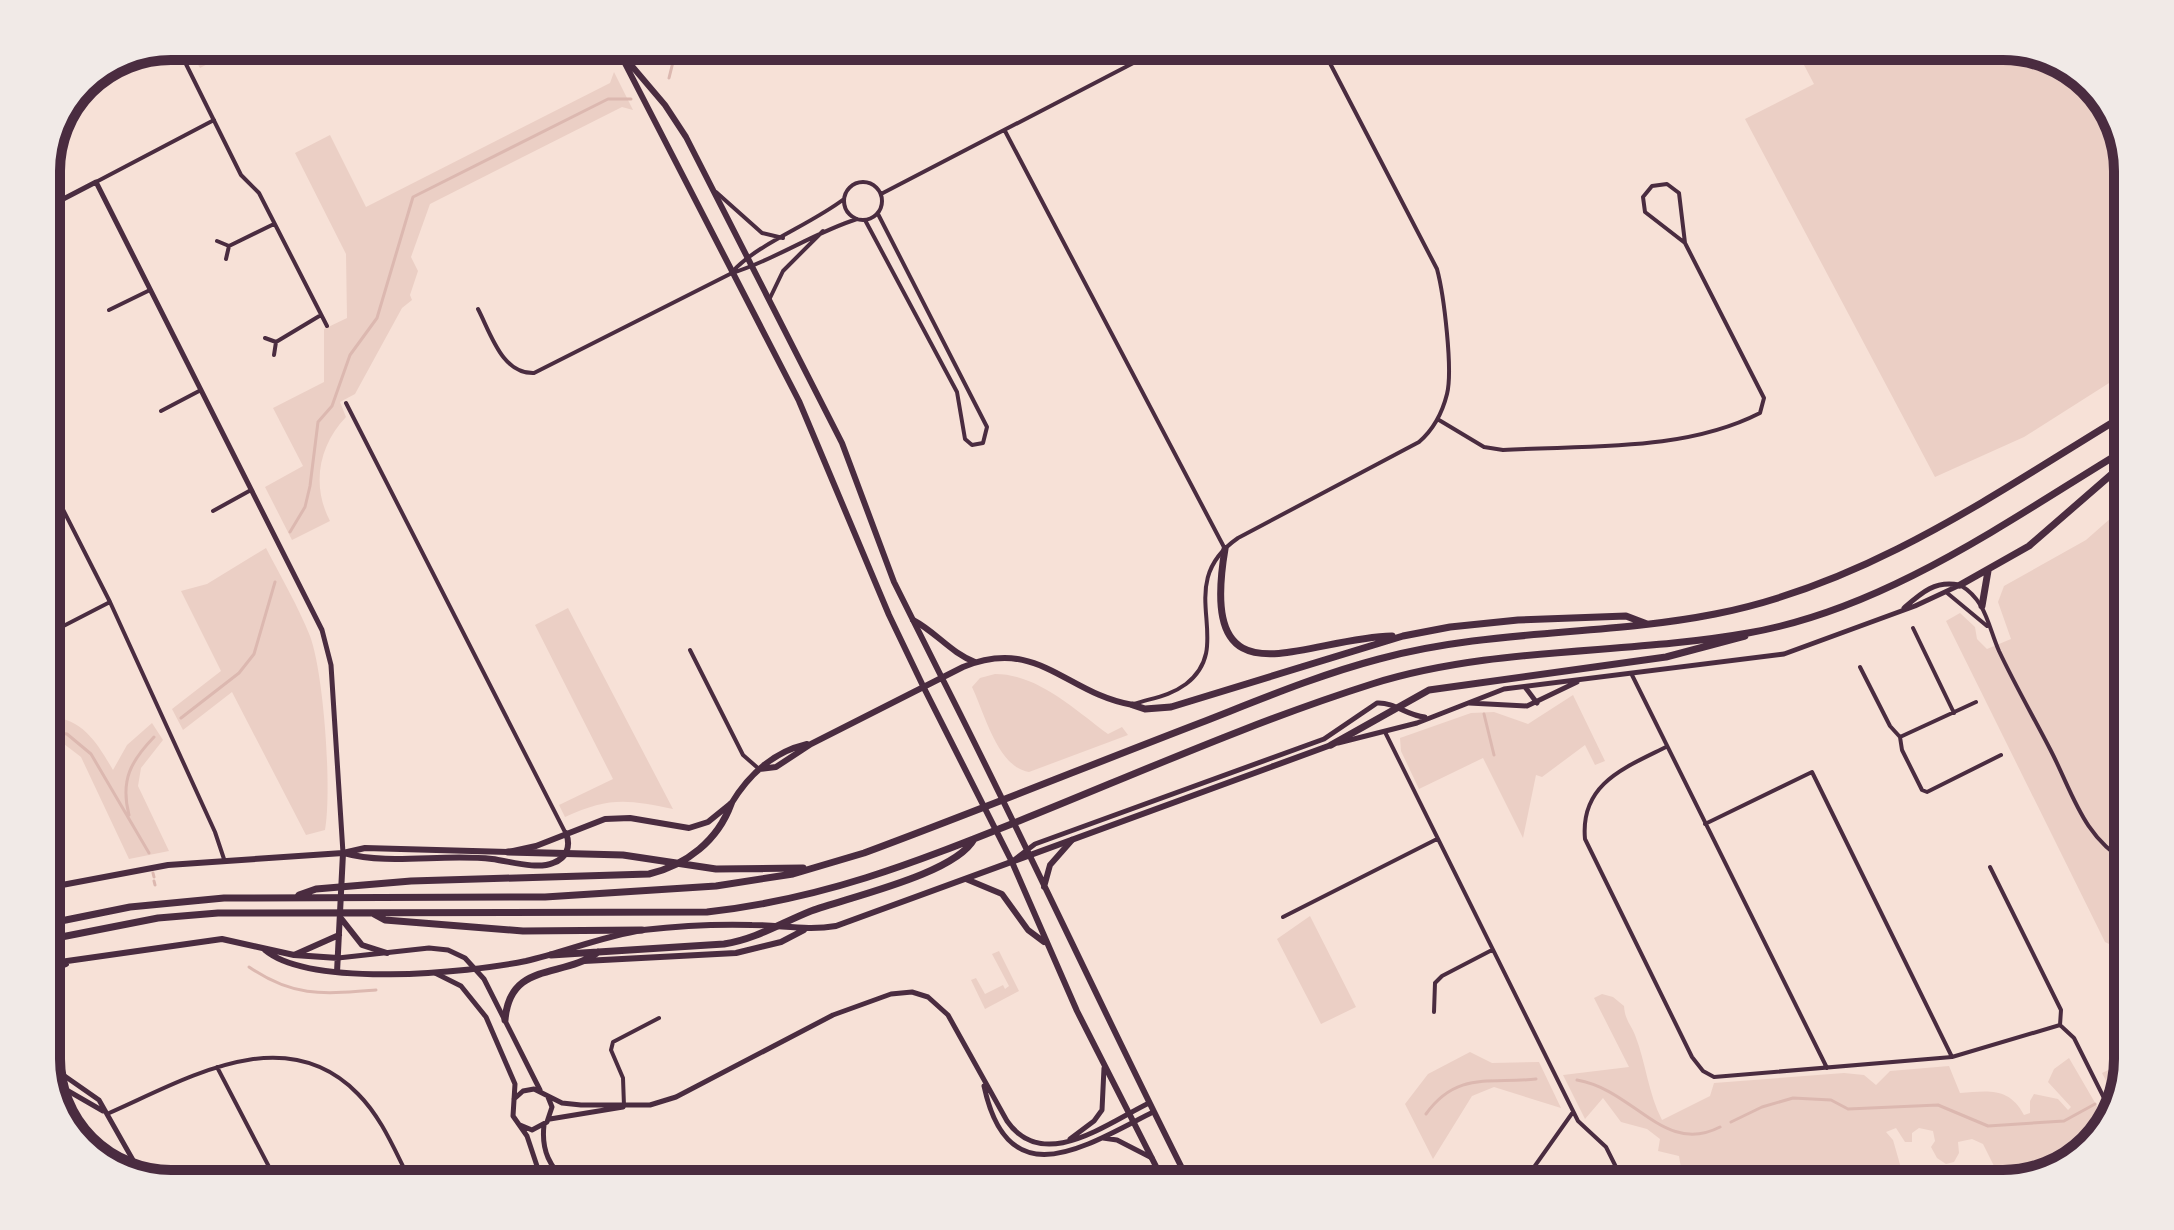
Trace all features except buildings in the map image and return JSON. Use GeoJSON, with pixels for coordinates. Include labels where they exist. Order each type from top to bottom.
{"type":"FeatureCollection","features":[{"type":"Feature","properties":{"kind":"highway"},"geometry":{"type":"LineString","coordinates":[[315,893],[373,898],[636,893],[760,880],[809,868],[864,853],[1021,791],[1378,659],[1490,637],[1649,624],[1718,614],[1784,597],[1875,562],[2114,421]]}},
{"type":"Feature","properties":{"kind":"highway"},"geometry":{"type":"LineString","coordinates":[[1331,745],[1438,688],[1666,657],[1736,641],[1751,633],[1870,593],[1946,556],[2114,456]]}},
{"type":"Feature","properties":{"kind":"highway"},"geometry":{"type":"LineString","coordinates":[[1960,585],[1988,571],[2038,538],[2114,472]]}},
{"type":"Feature","properties":{"kind":"highway"},"geometry":{"type":"LineString","coordinates":[[1225,549],[1218,588],[1226,628],[1243,648],[1273,655],[1485,622],[1626,616],[1649,624]]}},
{"type":"Feature","properties":{"kind":"highway"},"geometry":{"type":"LineString","coordinates":[[1982,606],[1988,571]]}},
{"type":"Feature","properties":{"kind":"highway"},"geometry":{"type":"LineString","coordinates":[[60,937],[173,917],[314,913],[663,913],[749,907],[856,883],[1308,705],[1390,679],[1477,662],[1646,647],[1751,633]]}},
{"type":"Feature","properties":{"kind":"highway"},"geometry":{"type":"LineString","coordinates":[[1133,705],[1145,709],[1171,707],[1403,636]]}},
{"type":"Feature","properties":{"kind":"highway"},"geometry":{"type":"LineString","coordinates":[[60,922],[176,901],[293,897],[373,885],[444,879],[624,877],[670,868],[687,859],[717,831],[731,804]]}},
{"type":"Feature","properties":{"kind":"highway"},"geometry":{"type":"LineString","coordinates":[[551,955],[724,944],[757,936],[798,918],[906,880],[968,849],[974,839]]}},
{"type":"Feature","properties":{"kind":"highway"},"geometry":{"type":"LineString","coordinates":[[508,852],[623,855],[737,870],[809,868]]}},
{"type":"Feature","properties":{"kind":"highway"},"geometry":{"type":"LineString","coordinates":[[372,913],[385,920],[523,931],[642,930]]}},
{"type":"Feature","properties":{"kind":"highway"},"geometry":{"type":"LineString","coordinates":[[505,1020],[508,999],[522,983],[600,951]]}},
{"type":"Feature","properties":{"kind":"main road"},"geometry":{"type":"LineString","coordinates":[[622,60],[799,401],[880,596],[1012,862],[1046,944],[1104,1066],[1158,1170]]}},
{"type":"Feature","properties":{"kind":"main road"},"geometry":{"type":"LineString","coordinates":[[626,60],[665,105],[712,188],[842,443],[894,582],[1183,1170]]}},
{"type":"Feature","properties":{"kind":"main road"},"geometry":{"type":"LineString","coordinates":[[913,620],[931,629],[961,656],[975,662]]}},
{"type":"Feature","properties":{"kind":"main road"},"geometry":{"type":"LineString","coordinates":[[60,886],[224,859],[343,853],[378,848],[508,852],[536,846],[594,822],[615,818],[689,828],[708,822],[731,804],[759,769],[791,748],[811,744],[975,662],[999,657],[1033,661],[1097,695],[1133,705]]}},
{"type":"Feature","properties":{"kind":"main road"},"geometry":{"type":"LineString","coordinates":[[265,950],[278,961],[292,966],[337,972],[431,971],[477,968],[551,955],[642,930],[745,925],[804,930],[858,920],[1331,745]]}},
{"type":"Feature","properties":{"kind":"main road"},"geometry":{"type":"LineString","coordinates":[[343,853],[363,859],[451,855],[548,865],[565,855],[568,849],[566,833]]}},
{"type":"Feature","properties":{"kind":"main road"},"geometry":{"type":"LineString","coordinates":[[1044,887],[1050,865],[1072,840]]}},
{"type":"Feature","properties":{"kind":"main road"},"geometry":{"type":"LineString","coordinates":[[337,972],[343,853]]}},
{"type":"Feature","properties":{"kind":"main road"},"geometry":{"type":"LineString","coordinates":[[966,879],[1002,894],[1028,930],[1046,944]]}},
{"type":"Feature","properties":{"kind":"main road"},"geometry":{"type":"LineString","coordinates":[[340,917],[362,945],[387,953]]}},
{"type":"Feature","properties":{"kind":"main road"},"geometry":{"type":"LineString","coordinates":[[577,961],[736,953],[781,942],[804,930]]}},
{"type":"Feature","properties":{"kind":"main road"},"geometry":{"type":"LineString","coordinates":[[294,955],[339,935]]}},
{"type":"Feature","properties":{"kind":"main road"},"geometry":{"type":"LineString","coordinates":[[60,963],[222,939],[294,955],[338,958]]}},
{"type":"Feature","properties":{"kind":"main road"},"geometry":{"type":"LineString","coordinates":[[60,966],[69,962]]}},
{"type":"Feature","properties":{"kind":"street"},"geometry":{"type":"LineString","coordinates":[[184,60],[241,175],[259,193],[327,326]]}},
{"type":"Feature","properties":{"kind":"street"},"geometry":{"type":"LineString","coordinates":[[881,194],[1139,60]]}},
{"type":"Feature","properties":{"kind":"street"},"geometry":{"type":"LineString","coordinates":[[1133,705],[1179,689],[1201,668],[1208,641],[1205,581],[1213,560],[1238,538],[1419,442],[1439,420],[1448,391],[1443,290],[1437,269],[1328,60]]}},
{"type":"Feature","properties":{"kind":"street"},"geometry":{"type":"LineString","coordinates":[[60,201],[214,120]]}},
{"type":"Feature","properties":{"kind":"street"},"geometry":{"type":"LineString","coordinates":[[1005,131],[1225,549]]}},
{"type":"Feature","properties":{"kind":"street"},"geometry":{"type":"LineString","coordinates":[[96,182],[327,647],[343,853]]}},
{"type":"Feature","properties":{"kind":"street"},"geometry":{"type":"LineString","coordinates":[[478,309],[505,360],[513,369],[534,373],[732,273],[752,267],[825,230],[878,214],[882,204],[881,194],[873,184],[862,182],[848,189],[844,199],[821,218],[747,257],[732,273]]}},
{"type":"Feature","properties":{"kind":"street"},"geometry":{"type":"LineString","coordinates":[[1439,420],[1484,447],[1503,450],[1656,441],[1730,428],[1760,413],[1764,398],[1685,243],[1679,193],[1667,184],[1652,186],[1643,197],[1645,212],[1685,243]]}},
{"type":"Feature","properties":{"kind":"street"},"geometry":{"type":"LineString","coordinates":[[712,188],[757,229],[783,238]]}},
{"type":"Feature","properties":{"kind":"street"},"geometry":{"type":"LineString","coordinates":[[844,199],[847,211],[857,219]]}},
{"type":"Feature","properties":{"kind":"street"},"geometry":{"type":"LineString","coordinates":[[865,220],[957,392],[965,439],[972,445],[983,443],[987,427],[878,214]]}},
{"type":"Feature","properties":{"kind":"street"},"geometry":{"type":"LineString","coordinates":[[217,241],[229,246],[274,224]]}},
{"type":"Feature","properties":{"kind":"street"},"geometry":{"type":"LineString","coordinates":[[770,302],[772,290],[783,271],[825,230]]}},
{"type":"Feature","properties":{"kind":"street"},"geometry":{"type":"LineString","coordinates":[[226,259],[229,246]]}},
{"type":"Feature","properties":{"kind":"street"},"geometry":{"type":"LineString","coordinates":[[886,260],[897,255]]}},
{"type":"Feature","properties":{"kind":"street"},"geometry":{"type":"LineString","coordinates":[[109,310],[150,290]]}},
{"type":"Feature","properties":{"kind":"street"},"geometry":{"type":"LineString","coordinates":[[276,342],[321,315]]}},
{"type":"Feature","properties":{"kind":"street"},"geometry":{"type":"LineString","coordinates":[[265,338],[276,342]]}},
{"type":"Feature","properties":{"kind":"street"},"geometry":{"type":"LineString","coordinates":[[274,355],[276,342]]}},
{"type":"Feature","properties":{"kind":"street"},"geometry":{"type":"LineString","coordinates":[[161,411],[201,390]]}},
{"type":"Feature","properties":{"kind":"street"},"geometry":{"type":"LineString","coordinates":[[346,403],[566,833]]}},
{"type":"Feature","properties":{"kind":"street"},"geometry":{"type":"LineString","coordinates":[[213,511],[251,490]]}},
{"type":"Feature","properties":{"kind":"street"},"geometry":{"type":"LineString","coordinates":[[60,504],[110,602],[215,832],[224,859]]}},
{"type":"Feature","properties":{"kind":"street"},"geometry":{"type":"LineString","coordinates":[[1903,608],[1930,588],[1943,584],[1960,585],[1972,593],[1982,606],[2020,695],[2052,751],[2074,806],[2104,847],[2114,854]]}},
{"type":"Feature","properties":{"kind":"street"},"geometry":{"type":"LineString","coordinates":[[1331,745],[1385,732],[1504,689],[1784,654],[1960,585]]}},
{"type":"Feature","properties":{"kind":"street"},"geometry":{"type":"LineString","coordinates":[[1946,592],[1989,628]]}},
{"type":"Feature","properties":{"kind":"street"},"geometry":{"type":"LineString","coordinates":[[60,628],[110,602]]}},
{"type":"Feature","properties":{"kind":"street"},"geometry":{"type":"LineString","coordinates":[[1913,628],[1954,713]]}},
{"type":"Feature","properties":{"kind":"street"},"geometry":{"type":"LineString","coordinates":[[690,650],[743,755],[759,769]]}},
{"type":"Feature","properties":{"kind":"street"},"geometry":{"type":"LineString","coordinates":[[1860,667],[1890,726],[1900,737],[1902,750],[1922,790],[1927,792],[2001,755]]}},
{"type":"Feature","properties":{"kind":"street"},"geometry":{"type":"LineString","coordinates":[[1632,675],[1827,1068]]}},
{"type":"Feature","properties":{"kind":"street"},"geometry":{"type":"LineString","coordinates":[[1467,703],[1520,707],[1537,703],[1578,682]]}},
{"type":"Feature","properties":{"kind":"street"},"geometry":{"type":"LineString","coordinates":[[1524,686],[1537,703]]}},
{"type":"Feature","properties":{"kind":"street"},"geometry":{"type":"LineString","coordinates":[[1900,737],[1976,702]]}},
{"type":"Feature","properties":{"kind":"street"},"geometry":{"type":"LineString","coordinates":[[1012,862],[1026,848],[1324,739],[1377,703],[1426,717]]}},
{"type":"Feature","properties":{"kind":"street"},"geometry":{"type":"LineString","coordinates":[[1385,732],[1573,1112],[1582,1127],[1606,1147],[1618,1170]]}},
{"type":"Feature","properties":{"kind":"street"},"geometry":{"type":"LineString","coordinates":[[1666,747],[1615,773],[1599,785],[1589,802],[1584,822],[1585,839],[1692,1057],[1703,1071],[1720,1076],[1952,1057],[2060,1025]]}},
{"type":"Feature","properties":{"kind":"street"},"geometry":{"type":"LineString","coordinates":[[1704,824],[1812,772],[1952,1057]]}},
{"type":"Feature","properties":{"kind":"street"},"geometry":{"type":"LineString","coordinates":[[1283,917],[1437,839]]}},
{"type":"Feature","properties":{"kind":"street"},"geometry":{"type":"LineString","coordinates":[[1990,867],[2061,1010],[2060,1025]]}},
{"type":"Feature","properties":{"kind":"street"},"geometry":{"type":"LineString","coordinates":[[338,958],[429,948],[448,950],[477,968],[540,1091],[562,1103],[650,1105],[676,1097],[833,1015],[891,994],[912,992],[928,997],[948,1015],[983,1081],[1016,1133],[1041,1146],[1070,1140],[1149,1103]]}},
{"type":"Feature","properties":{"kind":"street"},"geometry":{"type":"LineString","coordinates":[[1434,1012],[1435,983],[1442,976],[1492,950]]}},
{"type":"Feature","properties":{"kind":"street"},"geometry":{"type":"LineString","coordinates":[[431,971],[461,986],[480,1008],[509,1065],[515,1084],[511,1110],[540,1170]]}},
{"type":"Feature","properties":{"kind":"street"},"geometry":{"type":"LineString","coordinates":[[624,1106],[623,1078],[611,1050],[613,1042],[659,1018]]}},
{"type":"Feature","properties":{"kind":"street"},"geometry":{"type":"LineString","coordinates":[[2060,1025],[2074,1038],[2106,1101]]}},
{"type":"Feature","properties":{"kind":"street"},"geometry":{"type":"LineString","coordinates":[[107,1114],[240,1059],[285,1058],[310,1063],[336,1076],[358,1093],[377,1117],[405,1170]]}},
{"type":"Feature","properties":{"kind":"street"},"geometry":{"type":"LineString","coordinates":[[1070,1140],[1074,1133],[1094,1121],[1102,1110],[1104,1066]]}},
{"type":"Feature","properties":{"kind":"street"},"geometry":{"type":"LineString","coordinates":[[217,1067],[271,1170]]}},
{"type":"Feature","properties":{"kind":"street"},"geometry":{"type":"LineString","coordinates":[[61,1074],[86,1089],[107,1114],[135,1164]]}},
{"type":"Feature","properties":{"kind":"street"},"geometry":{"type":"LineString","coordinates":[[983,1081],[989,1112],[1005,1137],[1020,1150],[1040,1158],[1059,1155],[1101,1138],[1153,1112]]}},
{"type":"Feature","properties":{"kind":"street"},"geometry":{"type":"LineString","coordinates":[[64,1089],[107,1114]]}},
{"type":"Feature","properties":{"kind":"street"},"geometry":{"type":"LineString","coordinates":[[514,1099],[523,1091],[540,1091]]}},
{"type":"Feature","properties":{"kind":"street"},"geometry":{"type":"LineString","coordinates":[[547,1096],[552,1107],[550,1119]]}},
{"type":"Feature","properties":{"kind":"street"},"geometry":{"type":"LineString","coordinates":[[519,1125],[532,1130],[550,1119],[624,1106]]}},
{"type":"Feature","properties":{"kind":"street"},"geometry":{"type":"LineString","coordinates":[[1532,1170],[1573,1112]]}},
{"type":"Feature","properties":{"kind":"street"},"geometry":{"type":"LineString","coordinates":[[544,1125],[542,1141],[547,1159],[556,1170]]}},
{"type":"Feature","properties":{"kind":"street"},"geometry":{"type":"LineString","coordinates":[[1101,1138],[1117,1140],[1153,1159]]}},
{"type":"Feature","properties":{"kind":"shaded area"},"geometry":{"type":"Polygon","coordinates":[[[203,60],[215,60],[200,68],[197,63],[203,60]]]}},
{"type":"Feature","properties":{"kind":"shaded area"},"geometry":{"type":"Polygon","coordinates":[[[1801,60],[2017,61],[2045,68],[2071,83],[2091,103],[2106,129],[2114,164],[2114,380],[2024,437],[1935,477],[1745,119],[1814,84],[1801,60]]]}},
{"type":"Feature","properties":{"kind":"shaded area"},"geometry":{"type":"Polygon","coordinates":[[[614,72],[633,110],[622,107],[430,204],[411,257],[418,271],[410,295],[412,300],[402,308],[355,394],[340,402],[346,417],[329,440],[321,466],[321,494],[330,521],[292,540],[265,487],[303,466],[273,408],[324,382],[324,329],[347,318],[346,254],[295,153],[330,135],[366,207],[610,83],[614,72]]]}},
{"type":"Feature","properties":{"kind":"shaded area"},"geometry":{"type":"Polygon","coordinates":[[[2114,515],[2114,947],[2105,942],[1946,621],[1960,613],[1975,627],[1977,639],[1987,649],[2011,639],[1998,602],[2004,586],[2086,540],[2114,515]]]}},
{"type":"Feature","properties":{"kind":"shaded area"},"geometry":{"type":"Polygon","coordinates":[[[266,548],[310,636],[323,704],[328,788],[325,830],[306,835],[232,692],[183,730],[172,709],[221,671],[181,591],[207,584],[266,548]]]}},
{"type":"Feature","properties":{"kind":"shaded area"},"geometry":{"type":"Polygon","coordinates":[[[568,608],[673,809],[618,802],[594,806],[565,817],[559,805],[613,779],[535,625],[568,608]]]}},
{"type":"Feature","properties":{"kind":"shaded area"},"geometry":{"type":"Polygon","coordinates":[[[995,674],[1026,680],[1069,704],[1108,734],[1122,727],[1128,735],[1029,772],[1018,768],[1009,761],[993,737],[972,687],[980,678],[995,674]]]}},
{"type":"Feature","properties":{"kind":"shaded area"},"geometry":{"type":"Polygon","coordinates":[[[1573,695],[1605,761],[1595,765],[1585,745],[1542,777],[1536,775],[1523,838],[1483,758],[1419,789],[1401,751],[1400,738],[1471,713],[1494,712],[1528,724],[1573,695]]]}},
{"type":"Feature","properties":{"kind":"shaded area"},"geometry":{"type":"Polygon","coordinates":[[[60,718],[70,721],[87,734],[113,770],[127,745],[152,723],[163,740],[141,768],[138,786],[169,851],[129,859],[81,757],[60,743],[60,718]]]}},
{"type":"Feature","properties":{"kind":"shaded area"},"geometry":{"type":"Polygon","coordinates":[[[1310,916],[1356,1007],[1321,1024],[1277,939],[1310,916]]]}},
{"type":"Feature","properties":{"kind":"shaded area"},"geometry":{"type":"Polygon","coordinates":[[[999,951],[1019,991],[985,1009],[971,980],[976,978],[985,994],[1003,985],[1005,989],[1009,986],[992,954],[999,951]]]}},
{"type":"Feature","properties":{"kind":"shaded area"},"geometry":{"type":"Polygon","coordinates":[[[1602,994],[1613,997],[1624,1006],[1662,1120],[1710,1096],[1714,1083],[1844,1073],[1864,1075],[1876,1085],[1890,1071],[1949,1066],[1960,1093],[2005,1095],[2024,1115],[2030,1113],[2030,1101],[2034,1094],[2058,1099],[2068,1110],[2071,1107],[2048,1082],[2054,1069],[2069,1058],[2100,1112],[2091,1127],[2071,1147],[2045,1162],[2017,1169],[1996,1170],[1983,1144],[1972,1139],[1958,1142],[1959,1153],[1954,1162],[1946,1164],[1937,1158],[1931,1147],[1935,1141],[1933,1131],[1919,1128],[1912,1133],[1912,1142],[1905,1142],[1896,1128],[1886,1132],[1893,1140],[1901,1168],[1915,1165],[1917,1170],[1683,1170],[1679,1156],[1658,1151],[1660,1139],[1647,1129],[1621,1122],[1603,1098],[1585,1119],[1563,1075],[1629,1067],[1594,998],[1602,994]]]}},
{"type":"Feature","properties":{"kind":"shaded area"},"geometry":{"type":"Polygon","coordinates":[[[1470,1052],[1492,1063],[1539,1062],[1561,1108],[1494,1087],[1472,1096],[1433,1159],[1405,1104],[1428,1074],[1470,1052]]]}},
{"type":"Feature","properties":{"kind":"shaded area"},"geometry":{"type":"Polygon","coordinates":[[[2113,1068],[2110,1088],[2102,1073],[2113,1068]]]}},
{"type":"Feature","properties":{"kind":"waterway"},"geometry":{"type":"LineString","coordinates":[[669,78],[674,60]]}},
{"type":"Feature","properties":{"kind":"waterway"},"geometry":{"type":"LineString","coordinates":[[290,532],[305,507],[318,422],[332,406],[350,355],[377,318],[413,197],[608,99],[631,99]]}},
{"type":"Feature","properties":{"kind":"waterway"},"geometry":{"type":"LineString","coordinates":[[181,718],[239,673],[254,654],[275,582]]}},
{"type":"Feature","properties":{"kind":"waterway"},"geometry":{"type":"LineString","coordinates":[[1484,714],[1494,755]]}},
{"type":"Feature","properties":{"kind":"waterway"},"geometry":{"type":"LineString","coordinates":[[60,733],[67,734],[91,754],[149,853]]}},
{"type":"Feature","properties":{"kind":"waterway"},"geometry":{"type":"LineString","coordinates":[[129,815],[127,781],[139,754],[154,737]]}},
{"type":"Feature","properties":{"kind":"waterway"},"geometry":{"type":"LineString","coordinates":[[153,873],[154,877]]}},
{"type":"Feature","properties":{"kind":"waterway"},"geometry":{"type":"LineString","coordinates":[[154,881],[155,885]]}},
{"type":"Feature","properties":{"kind":"waterway"},"geometry":{"type":"LineString","coordinates":[[249,967],[281,984],[310,992],[376,990]]}},
{"type":"Feature","properties":{"kind":"waterway"},"geometry":{"type":"LineString","coordinates":[[1426,1114],[1438,1100],[1462,1085],[1536,1079]]}},
{"type":"Feature","properties":{"kind":"waterway"},"geometry":{"type":"LineString","coordinates":[[1577,1080],[1598,1086],[1665,1128],[1700,1134],[1720,1127]]}},
{"type":"Feature","properties":{"kind":"waterway"},"geometry":{"type":"LineString","coordinates":[[1731,1122],[1762,1107],[1793,1098],[1831,1100],[1848,1109],[1938,1105],[1988,1126],[2064,1121],[2095,1104]]}}]}
